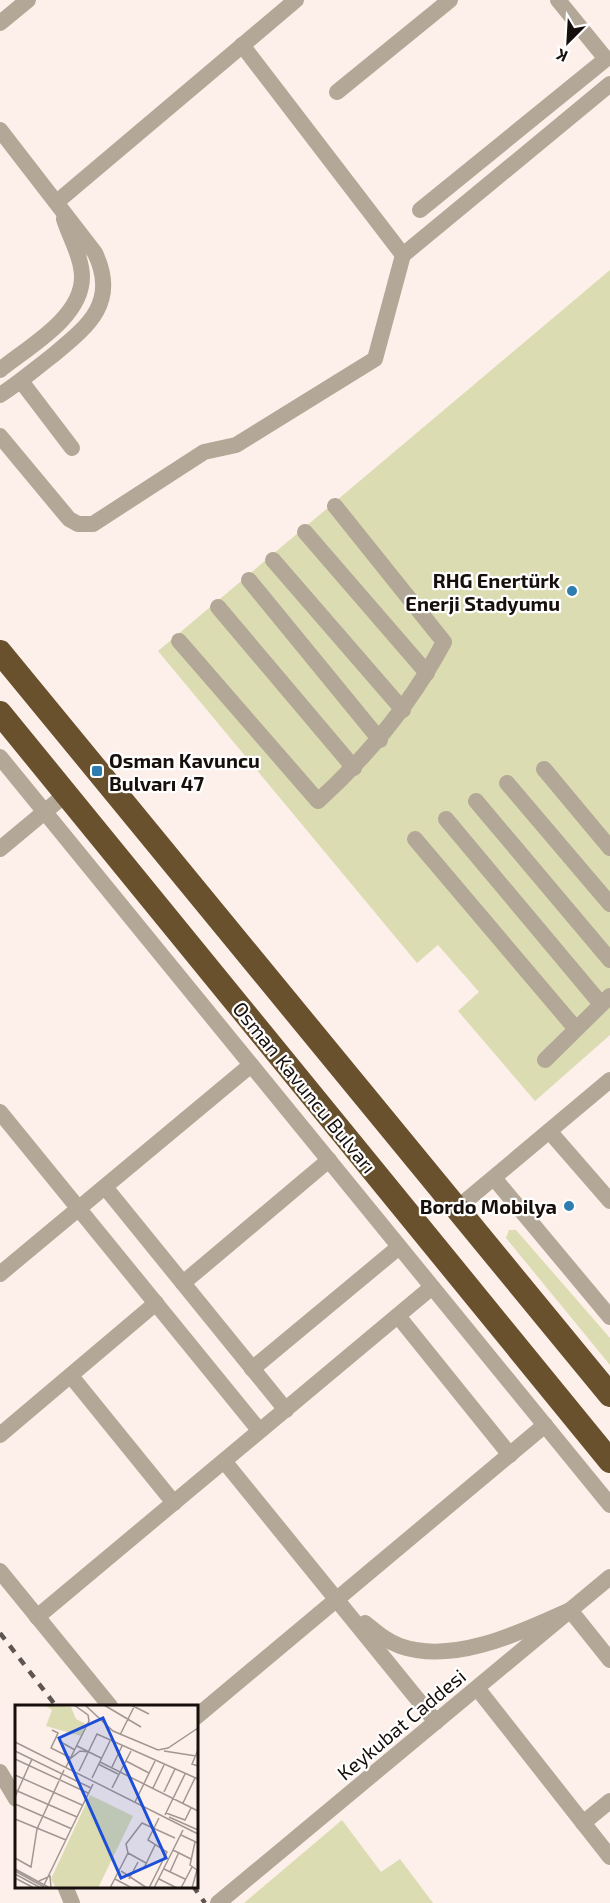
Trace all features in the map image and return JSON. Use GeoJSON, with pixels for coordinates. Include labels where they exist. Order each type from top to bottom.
{"type":"FeatureCollection","features":[{"type":"Feature","properties":{"kind":"highway","name":"Osman Kavuncu Bulvarı"},"geometry":{"type":"LineString","coordinates":[[0,652],[455,1210],[610,1395]]}},
{"type":"Feature","properties":{"kind":"highway","name":"Osman Kavuncu Bulvarı"},"geometry":{"type":"LineString","coordinates":[[0,712],[610,1461]]}},
{"type":"Feature","properties":{"kind":"street"},"geometry":{"type":"LineString","coordinates":[[0,23],[28,0]]}},
{"type":"Feature","properties":{"kind":"street"},"geometry":{"type":"LineString","coordinates":[[58,201],[296,0]]}},
{"type":"Feature","properties":{"kind":"street"},"geometry":{"type":"LineString","coordinates":[[337,92],[450,0]]}},
{"type":"Feature","properties":{"kind":"street"},"geometry":{"type":"LineString","coordinates":[[420,210],[606,59],[558,0]]}},
{"type":"Feature","properties":{"kind":"street"},"geometry":{"type":"LineString","coordinates":[[242,45],[403,255]]}},
{"type":"Feature","properties":{"kind":"street"},"geometry":{"type":"LineString","coordinates":[[0,436],[69,519],[78,524],[93,524],[204,452],[236,445],[375,359],[403,255],[610,84]]}},
{"type":"Feature","properties":{"kind":"street"},"geometry":{"type":"LineString","coordinates":[[0,130],[58,201],[95,253],[102,269],[103,295],[94,315],[81,332],[21,381],[0,395]]}},
{"type":"Feature","properties":{"kind":"street"},"geometry":{"type":"LineString","coordinates":[[0,370],[60,321],[80,291],[82,278],[80,261],[58,201]]}},
{"type":"Feature","properties":{"kind":"street"},"geometry":{"type":"LineString","coordinates":[[21,381],[72,448]]}},
{"type":"Feature","properties":{"kind":"street"},"geometry":{"type":"LineString","coordinates":[[179,640],[318,801],[380,740],[403,710],[444,642],[335,506]]}},
{"type":"Feature","properties":{"kind":"street"},"geometry":{"type":"LineString","coordinates":[[305,532],[427,673]]}},
{"type":"Feature","properties":{"kind":"street"},"geometry":{"type":"LineString","coordinates":[[273,560],[403,710]]}},
{"type":"Feature","properties":{"kind":"street"},"geometry":{"type":"LineString","coordinates":[[249,580],[380,740]]}},
{"type":"Feature","properties":{"kind":"street"},"geometry":{"type":"LineString","coordinates":[[218,607],[354,768]]}},
{"type":"Feature","properties":{"kind":"street"},"geometry":{"type":"LineString","coordinates":[[0,758],[610,1505]]}},
{"type":"Feature","properties":{"kind":"street"},"geometry":{"type":"LineString","coordinates":[[544,770],[610,848]]}},
{"type":"Feature","properties":{"kind":"street"},"geometry":{"type":"LineString","coordinates":[[507,783],[610,904]]}},
{"type":"Feature","properties":{"kind":"street"},"geometry":{"type":"LineString","coordinates":[[0,849],[66,794]]}},
{"type":"Feature","properties":{"kind":"street"},"geometry":{"type":"LineString","coordinates":[[476,801],[610,960]]}},
{"type":"Feature","properties":{"kind":"street"},"geometry":{"type":"LineString","coordinates":[[446,819],[606,1000],[545,1060]]}},
{"type":"Feature","properties":{"kind":"street"},"geometry":{"type":"LineString","coordinates":[[415,839],[576,1029]]}},
{"type":"Feature","properties":{"kind":"street"},"geometry":{"type":"LineString","coordinates":[[0,1274],[251,1065]]}},
{"type":"Feature","properties":{"kind":"street"},"geometry":{"type":"LineString","coordinates":[[455,1210],[610,1080]]}},
{"type":"Feature","properties":{"kind":"street"},"geometry":{"type":"LineString","coordinates":[[0,1112],[259,1430]]}},
{"type":"Feature","properties":{"kind":"street"},"geometry":{"type":"LineString","coordinates":[[550,1132],[610,1201]]}},
{"type":"Feature","properties":{"kind":"street"},"geometry":{"type":"LineString","coordinates":[[183,1282],[329,1160]]}},
{"type":"Feature","properties":{"kind":"street"},"geometry":{"type":"LineString","coordinates":[[494,1178],[610,1317]]}},
{"type":"Feature","properties":{"kind":"street"},"geometry":{"type":"LineString","coordinates":[[105,1187],[286,1410]]}},
{"type":"Feature","properties":{"kind":"street"},"geometry":{"type":"LineString","coordinates":[[252,1370],[399,1247]]}},
{"type":"Feature","properties":{"kind":"street"},"geometry":{"type":"LineString","coordinates":[[38,1617],[432,1287]]}},
{"type":"Feature","properties":{"kind":"street"},"geometry":{"type":"LineString","coordinates":[[0,1435],[156,1303]]}},
{"type":"Feature","properties":{"kind":"street"},"geometry":{"type":"LineString","coordinates":[[398,1316],[510,1455]]}},
{"type":"Feature","properties":{"kind":"street"},"geometry":{"type":"LineString","coordinates":[[70,1376],[174,1503]]}},
{"type":"Feature","properties":{"kind":"street"},"geometry":{"type":"LineString","coordinates":[[198,1715],[545,1425]]}},
{"type":"Feature","properties":{"kind":"street"},"geometry":{"type":"LineString","coordinates":[[224,1461],[436,1722]]}},
{"type":"Feature","properties":{"kind":"street"},"geometry":{"type":"LineString","coordinates":[[0,1571],[108,1705]]}},
{"type":"Feature","properties":{"kind":"street","name":"Keykubat Caddesi"},"geometry":{"type":"LineString","coordinates":[[218,1903],[610,1577]]}},
{"type":"Feature","properties":{"kind":"street"},"geometry":{"type":"LineString","coordinates":[[336,1600],[389,1641],[410,1649],[430,1651],[485,1642],[570,1610],[610,1660]]}},
{"type":"Feature","properties":{"kind":"street"},"geometry":{"type":"LineString","coordinates":[[477,1688],[610,1857]]}},
{"type":"Feature","properties":{"kind":"street"},"geometry":{"type":"LineString","coordinates":[[0,1772],[15,1797]]}},
{"type":"Feature","properties":{"kind":"street"},"geometry":{"type":"LineString","coordinates":[[583,1823],[610,1801]]}},
{"type":"Feature","properties":{"kind":"street"},"geometry":{"type":"LineString","coordinates":[[64,1888],[72,1903]]}},
{"type":"Feature","properties":{"kind":"green space"},"geometry":{"type":"Polygon","coordinates":[[[610,270],[610,1035],[535,1101],[458,1011],[479,992],[438,945],[417,963],[158,651],[610,270]]]}},
{"type":"Feature","properties":{"kind":"green space"},"geometry":{"type":"Polygon","coordinates":[[[509,1230],[516,1230],[610,1338],[610,1365],[506,1238],[509,1230]]]}},
{"type":"Feature","properties":{"kind":"green space"},"geometry":{"type":"Polygon","coordinates":[[[342,1820],[381,1872],[400,1859],[433,1903],[244,1903],[342,1820]]]}},
{"type":"Feature","properties":{"kind":"railway"},"geometry":{"type":"LineString","coordinates":[[0,1633],[55,1705]]}},
{"type":"Feature","properties":{"kind":"railway"},"geometry":{"type":"LineString","coordinates":[[194,1888],[205,1903]]}},
{"type":"Feature","properties":{"kind":"place","name":"RHG Enertürk Enerji Stadyumu"},"geometry":{"type":"Point","coordinates":[572,591]}},
{"type":"Feature","properties":{"kind":"place","name":"Osman Kavuncu Bulvarı 47"},"geometry":{"type":"Point","coordinates":[97,771]}},
{"type":"Feature","properties":{"kind":"place","name":"Bordo Mobilya"},"geometry":{"type":"Point","coordinates":[569,1206]}}]}
